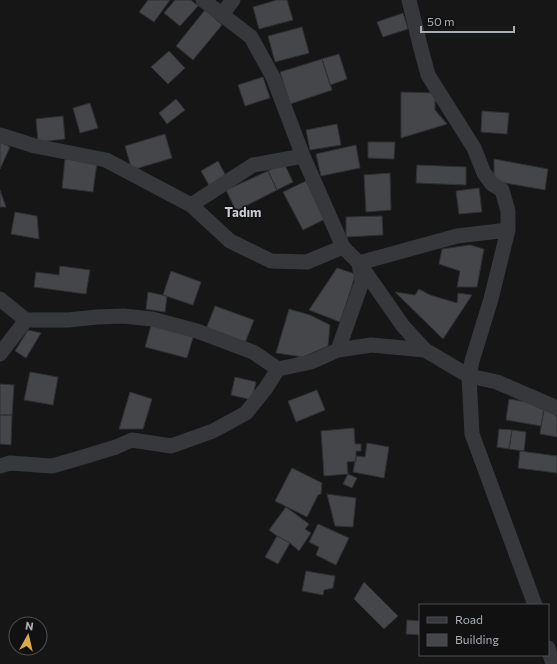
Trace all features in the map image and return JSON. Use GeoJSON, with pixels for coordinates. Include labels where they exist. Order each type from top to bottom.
{"type":"FeatureCollection","features":[{"type":"Feature","properties":{"kind":"street"},"geometry":{"type":"LineString","coordinates":[[203,0],[251,37],[273,77],[303,156],[343,247],[359,263],[403,326],[426,350],[469,376],[497,382],[557,408]]}},
{"type":"Feature","properties":{"kind":"street"},"geometry":{"type":"LineString","coordinates":[[222,14],[234,0]]}},
{"type":"Feature","properties":{"kind":"street"},"geometry":{"type":"LineString","coordinates":[[409,0],[428,75],[474,148],[484,174],[492,184],[502,190],[508,211],[508,230],[491,299],[472,360],[469,376],[472,434],[535,604]]}},
{"type":"Feature","properties":{"kind":"street"},"geometry":{"type":"LineString","coordinates":[[0,135],[35,146],[106,160],[192,205],[230,241],[271,261],[307,262],[343,247]]}},
{"type":"Feature","properties":{"kind":"street"},"geometry":{"type":"LineString","coordinates":[[192,205],[253,165],[303,156]]}},
{"type":"Feature","properties":{"kind":"street"},"geometry":{"type":"LineString","coordinates":[[359,263],[457,236],[508,230]]}},
{"type":"Feature","properties":{"kind":"street"},"geometry":{"type":"LineString","coordinates":[[338,350],[362,282],[359,263]]}},
{"type":"Feature","properties":{"kind":"street"},"geometry":{"type":"LineString","coordinates":[[0,299],[26,320],[68,320],[123,316],[152,319],[197,331],[253,352],[278,369]]}},
{"type":"Feature","properties":{"kind":"street"},"geometry":{"type":"LineString","coordinates":[[0,354],[26,320]]}},
{"type":"Feature","properties":{"kind":"street"},"geometry":{"type":"LineString","coordinates":[[0,466],[10,463],[52,466],[116,447],[132,440],[171,446],[213,431],[246,413],[266,388],[278,369],[311,362],[338,350],[371,345],[426,350]]}},
{"type":"Feature","properties":{"kind":"street"},"geometry":{"type":"LineString","coordinates":[[549,651],[553,664]]}},
{"type":"Feature","properties":{"kind":"building"},"geometry":{"type":"Polygon","coordinates":[[[148,0],[170,0],[154,22],[139,12],[148,0]]]}},
{"type":"Feature","properties":{"kind":"building"},"geometry":{"type":"Polygon","coordinates":[[[175,0],[191,0],[198,6],[180,26],[164,13],[175,0]]]}},
{"type":"Feature","properties":{"kind":"building"},"geometry":{"type":"Polygon","coordinates":[[[277,0],[287,0],[293,20],[259,29],[253,7],[277,0]]]}},
{"type":"Feature","properties":{"kind":"building"},"geometry":{"type":"Polygon","coordinates":[[[205,10],[222,25],[193,60],[176,46],[205,10]]]}},
{"type":"Feature","properties":{"kind":"building"},"geometry":{"type":"Polygon","coordinates":[[[403,13],[408,29],[383,37],[377,22],[403,13]]]}},
{"type":"Feature","properties":{"kind":"building"},"geometry":{"type":"Polygon","coordinates":[[[302,27],[309,53],[275,62],[268,36],[302,27]]]}},
{"type":"Feature","properties":{"kind":"building"},"geometry":{"type":"Polygon","coordinates":[[[169,51],[185,68],[168,84],[151,67],[169,51]]]}},
{"type":"Feature","properties":{"kind":"building"},"geometry":{"type":"Polygon","coordinates":[[[339,54],[347,79],[330,85],[322,59],[339,54]]]}},
{"type":"Feature","properties":{"kind":"building"},"geometry":{"type":"Polygon","coordinates":[[[322,59],[332,90],[290,104],[280,72],[322,59]]]}},
{"type":"Feature","properties":{"kind":"building"},"geometry":{"type":"Polygon","coordinates":[[[263,77],[270,98],[245,106],[238,85],[263,77]]]}},
{"type":"Feature","properties":{"kind":"building"},"geometry":{"type":"Polygon","coordinates":[[[401,92],[435,93],[435,110],[447,124],[401,138],[401,92]]]}},
{"type":"Feature","properties":{"kind":"building"},"geometry":{"type":"Polygon","coordinates":[[[176,99],[185,110],[167,124],[159,113],[176,99]]]}},
{"type":"Feature","properties":{"kind":"building"},"geometry":{"type":"Polygon","coordinates":[[[90,103],[98,128],[80,133],[73,108],[90,103]]]}},
{"type":"Feature","properties":{"kind":"building"},"geometry":{"type":"Polygon","coordinates":[[[482,111],[509,113],[507,134],[481,132],[482,111]]]}},
{"type":"Feature","properties":{"kind":"building"},"geometry":{"type":"Polygon","coordinates":[[[63,116],[65,139],[38,142],[36,119],[63,116]]]}},
{"type":"Feature","properties":{"kind":"building"},"geometry":{"type":"Polygon","coordinates":[[[337,124],[341,145],[310,150],[306,130],[337,124]]]}},
{"type":"Feature","properties":{"kind":"building"},"geometry":{"type":"Polygon","coordinates":[[[165,134],[172,158],[132,170],[125,146],[165,134]]]}},
{"type":"Feature","properties":{"kind":"building"},"geometry":{"type":"Polygon","coordinates":[[[0,142],[10,147],[0,169],[0,142]]]}},
{"type":"Feature","properties":{"kind":"building"},"geometry":{"type":"Polygon","coordinates":[[[368,142],[395,142],[394,159],[368,158],[368,142]]]}},
{"type":"Feature","properties":{"kind":"building"},"geometry":{"type":"Polygon","coordinates":[[[356,145],[360,168],[321,176],[316,154],[356,145]]]}},
{"type":"Feature","properties":{"kind":"building"},"geometry":{"type":"Polygon","coordinates":[[[65,159],[97,162],[93,192],[62,188],[65,159]]]}},
{"type":"Feature","properties":{"kind":"building"},"geometry":{"type":"Polygon","coordinates":[[[494,159],[548,169],[545,190],[494,181],[494,159]]]}},
{"type":"Feature","properties":{"kind":"building"},"geometry":{"type":"Polygon","coordinates":[[[218,161],[227,178],[210,187],[201,171],[218,161]]]}},
{"type":"Feature","properties":{"kind":"building"},"geometry":{"type":"Polygon","coordinates":[[[284,163],[293,182],[277,190],[268,171],[284,163]]]}},
{"type":"Feature","properties":{"kind":"building"},"geometry":{"type":"Polygon","coordinates":[[[417,165],[466,167],[466,185],[416,183],[417,165]]]}},
{"type":"Feature","properties":{"kind":"building"},"geometry":{"type":"Polygon","coordinates":[[[268,171],[277,190],[236,211],[226,190],[268,171]]]}},
{"type":"Feature","properties":{"kind":"building"},"geometry":{"type":"Polygon","coordinates":[[[390,173],[391,210],[366,212],[364,175],[390,173]]]}},
{"type":"Feature","properties":{"kind":"building"},"geometry":{"type":"Polygon","coordinates":[[[306,181],[325,219],[303,230],[283,192],[306,181]]]}},
{"type":"Feature","properties":{"kind":"building"},"geometry":{"type":"Polygon","coordinates":[[[479,188],[482,212],[459,214],[456,191],[479,188]]]}},
{"type":"Feature","properties":{"kind":"building"},"geometry":{"type":"Polygon","coordinates":[[[0,190],[6,207],[0,207],[0,190]]]}},
{"type":"Feature","properties":{"kind":"building"},"geometry":{"type":"Polygon","coordinates":[[[15,212],[37,216],[39,239],[11,234],[15,212]]]}},
{"type":"Feature","properties":{"kind":"building"},"geometry":{"type":"Polygon","coordinates":[[[382,216],[383,235],[346,237],[346,217],[382,216]]]}},
{"type":"Feature","properties":{"kind":"building"},"geometry":{"type":"Polygon","coordinates":[[[470,245],[484,249],[477,287],[457,287],[460,271],[439,264],[442,249],[470,245]]]}},
{"type":"Feature","properties":{"kind":"building"},"geometry":{"type":"Polygon","coordinates":[[[60,266],[90,270],[86,294],[34,287],[36,272],[59,275],[60,266]]]}},
{"type":"Feature","properties":{"kind":"building"},"geometry":{"type":"Polygon","coordinates":[[[337,268],[355,274],[340,322],[309,310],[337,268]]]}},
{"type":"Feature","properties":{"kind":"building"},"geometry":{"type":"Polygon","coordinates":[[[171,271],[201,282],[193,305],[163,295],[171,271]]]}},
{"type":"Feature","properties":{"kind":"building"},"geometry":{"type":"Polygon","coordinates":[[[419,289],[430,295],[457,303],[458,293],[472,295],[443,339],[395,292],[415,295],[419,289]]]}},
{"type":"Feature","properties":{"kind":"building"},"geometry":{"type":"Polygon","coordinates":[[[148,292],[167,296],[165,312],[146,309],[148,292]]]}},
{"type":"Feature","properties":{"kind":"building"},"geometry":{"type":"Polygon","coordinates":[[[215,306],[254,320],[245,343],[206,329],[215,306]]]}},
{"type":"Feature","properties":{"kind":"building"},"geometry":{"type":"Polygon","coordinates":[[[289,309],[310,315],[330,325],[328,346],[303,357],[276,353],[289,309]]]}},
{"type":"Feature","properties":{"kind":"building"},"geometry":{"type":"Polygon","coordinates":[[[152,322],[194,334],[187,358],[145,347],[152,322]]]}},
{"type":"Feature","properties":{"kind":"building"},"geometry":{"type":"Polygon","coordinates":[[[28,330],[41,333],[26,358],[15,351],[28,330]]]}},
{"type":"Feature","properties":{"kind":"building"},"geometry":{"type":"Polygon","coordinates":[[[30,372],[58,377],[53,405],[24,400],[30,372]]]}},
{"type":"Feature","properties":{"kind":"building"},"geometry":{"type":"Polygon","coordinates":[[[235,377],[256,382],[252,400],[231,395],[235,377]]]}},
{"type":"Feature","properties":{"kind":"building"},"geometry":{"type":"Polygon","coordinates":[[[0,384],[14,385],[12,415],[0,415],[0,384]]]}},
{"type":"Feature","properties":{"kind":"building"},"geometry":{"type":"Polygon","coordinates":[[[317,390],[325,410],[296,422],[288,401],[317,390]]]}},
{"type":"Feature","properties":{"kind":"building"},"geometry":{"type":"Polygon","coordinates":[[[130,392],[152,399],[143,429],[119,429],[130,392]]]}},
{"type":"Feature","properties":{"kind":"building"},"geometry":{"type":"Polygon","coordinates":[[[509,399],[545,405],[541,426],[506,420],[509,399]]]}},
{"type":"Feature","properties":{"kind":"building"},"geometry":{"type":"Polygon","coordinates":[[[544,406],[557,408],[555,416],[557,416],[557,437],[540,434],[544,406]]]}},
{"type":"Feature","properties":{"kind":"building"},"geometry":{"type":"Polygon","coordinates":[[[0,415],[12,415],[11,445],[0,444],[0,415]]]}},
{"type":"Feature","properties":{"kind":"building"},"geometry":{"type":"Polygon","coordinates":[[[354,428],[355,444],[361,444],[361,451],[356,451],[356,461],[347,462],[348,474],[324,476],[321,431],[354,428]]]}},
{"type":"Feature","properties":{"kind":"building"},"geometry":{"type":"Polygon","coordinates":[[[499,429],[512,430],[509,449],[497,447],[499,429]]]}},
{"type":"Feature","properties":{"kind":"building"},"geometry":{"type":"Polygon","coordinates":[[[512,430],[526,432],[524,451],[509,449],[512,430]]]}},
{"type":"Feature","properties":{"kind":"building"},"geometry":{"type":"Polygon","coordinates":[[[367,443],[389,447],[384,478],[353,472],[356,456],[365,457],[367,443]]]}},
{"type":"Feature","properties":{"kind":"building"},"geometry":{"type":"Polygon","coordinates":[[[520,451],[557,456],[557,473],[518,468],[520,451]]]}},
{"type":"Feature","properties":{"kind":"building"},"geometry":{"type":"Polygon","coordinates":[[[292,468],[322,483],[321,494],[318,495],[307,517],[275,501],[292,468]]]}},
{"type":"Feature","properties":{"kind":"building"},"geometry":{"type":"Polygon","coordinates":[[[348,474],[357,478],[352,488],[343,484],[348,474]]]}},
{"type":"Feature","properties":{"kind":"building"},"geometry":{"type":"Polygon","coordinates":[[[327,494],[356,498],[353,527],[335,526],[327,494]]]}},
{"type":"Feature","properties":{"kind":"building"},"geometry":{"type":"Polygon","coordinates":[[[286,507],[309,524],[305,529],[311,533],[299,551],[290,543],[269,530],[286,507]]]}},
{"type":"Feature","properties":{"kind":"building"},"geometry":{"type":"Polygon","coordinates":[[[318,524],[349,538],[336,565],[316,555],[319,547],[309,542],[318,524]]]}},
{"type":"Feature","properties":{"kind":"building"},"geometry":{"type":"Polygon","coordinates":[[[277,536],[290,543],[278,564],[265,557],[277,536]]]}},
{"type":"Feature","properties":{"kind":"building"},"geometry":{"type":"Polygon","coordinates":[[[306,571],[335,576],[333,588],[324,590],[323,595],[302,591],[306,571]]]}},
{"type":"Feature","properties":{"kind":"building"},"geometry":{"type":"Polygon","coordinates":[[[364,582],[398,616],[384,629],[354,599],[364,582]]]}},
{"type":"Feature","properties":{"kind":"building"},"geometry":{"type":"Polygon","coordinates":[[[407,620],[419,621],[419,635],[406,634],[407,620]]]}},
{"type":"Feature","properties":{"kind":"district","name":"Tadım"},"geometry":{"type":"Point","coordinates":[243,212]}}]}
